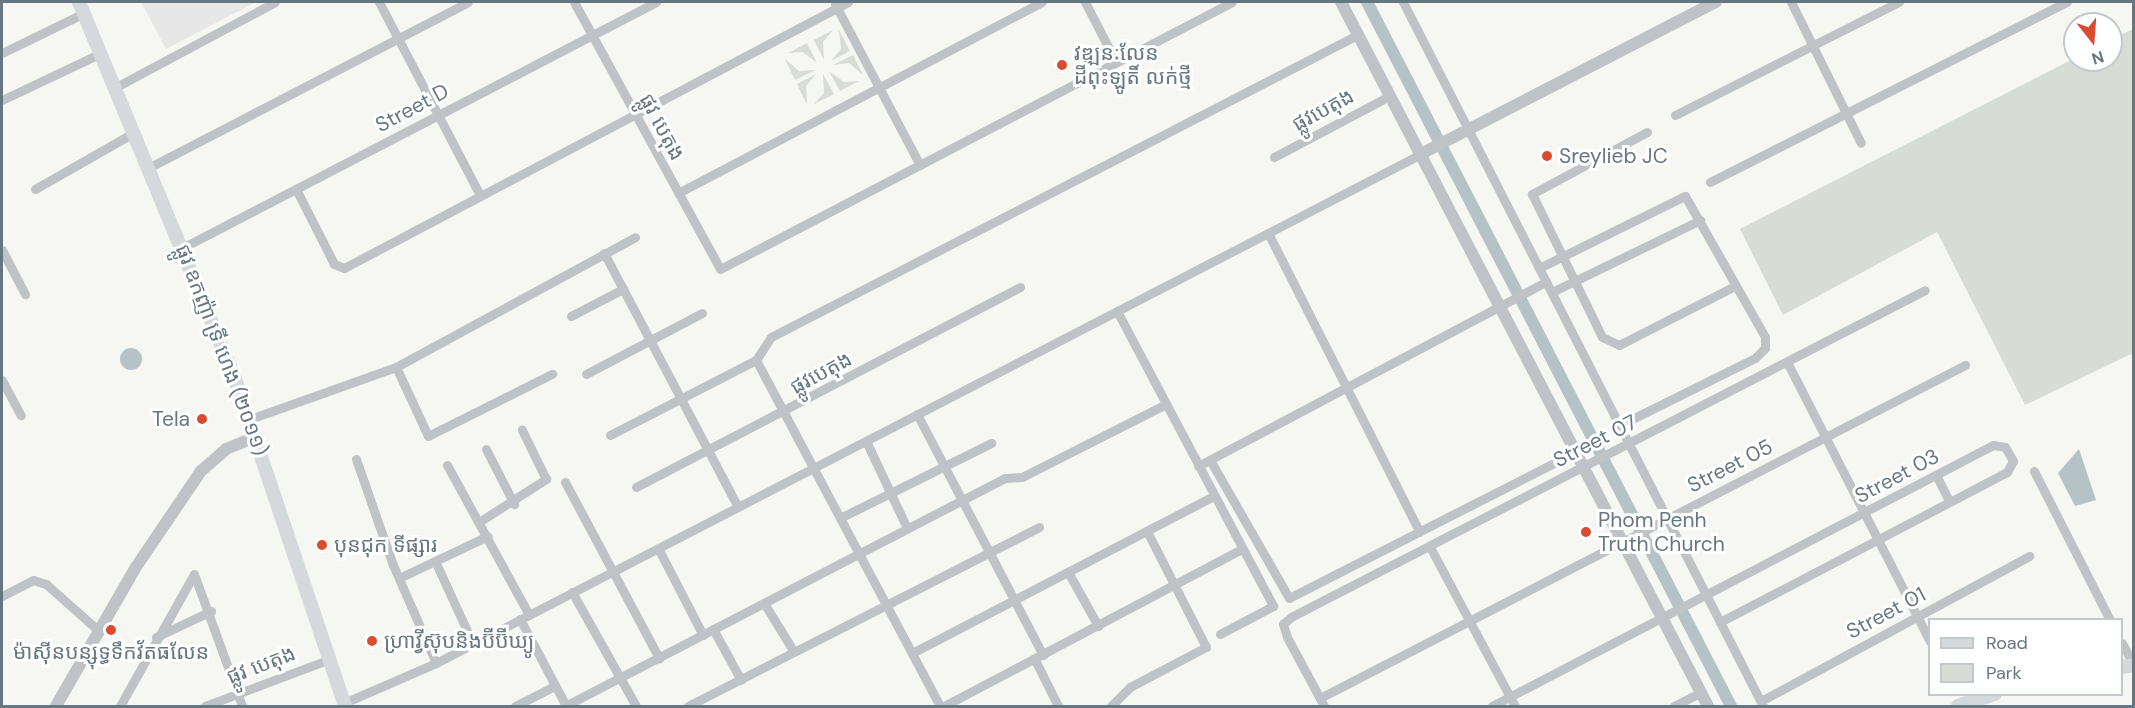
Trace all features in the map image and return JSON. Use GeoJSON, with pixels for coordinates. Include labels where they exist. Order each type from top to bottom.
{"type":"FeatureCollection","features":[{"type":"Feature","properties":{"kind":"main road","name":"ផ្លូវ ឧកញ៉ា ទ្រី ហេង (២០១១)"},"geometry":{"type":"LineString","coordinates":[[81,7],[184,247],[250,419],[344,705]]}},
{"type":"Feature","properties":{"kind":"main road"},"geometry":{"type":"LineString","coordinates":[[1959,702],[1986,696]]}},
{"type":"Feature","properties":{"kind":"street"},"geometry":{"type":"LineString","coordinates":[[116,87],[275,2]]}},
{"type":"Feature","properties":{"kind":"street"},"geometry":{"type":"LineString","coordinates":[[379,2],[480,195]]}},
{"type":"Feature","properties":{"kind":"street"},"geometry":{"type":"LineString","coordinates":[[150,167],[468,2]]}},
{"type":"Feature","properties":{"kind":"street","name":"ផ្លូវ បេតុង"},"geometry":{"type":"LineString","coordinates":[[574,2],[720,269],[920,165]]}},
{"type":"Feature","properties":{"kind":"street","name":"Street D"},"geometry":{"type":"LineString","coordinates":[[184,247],[656,2]]}},
{"type":"Feature","properties":{"kind":"street"},"geometry":{"type":"LineString","coordinates":[[296,189],[338,269],[635,114],[836,4],[848,2]]}},
{"type":"Feature","properties":{"kind":"street"},"geometry":{"type":"LineString","coordinates":[[678,193],[1042,2]]}},
{"type":"Feature","properties":{"kind":"street"},"geometry":{"type":"LineString","coordinates":[[1085,2],[1116,62]]}},
{"type":"Feature","properties":{"kind":"street"},"geometry":{"type":"LineString","coordinates":[[836,4],[920,165],[1232,2]]}},
{"type":"Feature","properties":{"kind":"street"},"geometry":{"type":"LineString","coordinates":[[1341,2],[1389,96],[1424,152],[1504,307],[1573,453],[1585,466],[1708,706]]}},
{"type":"Feature","properties":{"kind":"street"},"geometry":{"type":"LineString","coordinates":[[1403,2],[1465,131],[1539,268],[1542,284],[1551,292],[1620,425],[1624,446],[1762,704]]}},
{"type":"Feature","properties":{"kind":"street"},"geometry":{"type":"LineString","coordinates":[[344,705],[436,663],[1716,2]]}},
{"type":"Feature","properties":{"kind":"street"},"geometry":{"type":"LineString","coordinates":[[1791,2],[1861,143]]}},
{"type":"Feature","properties":{"kind":"street"},"geometry":{"type":"LineString","coordinates":[[1675,115],[1899,2]]}},
{"type":"Feature","properties":{"kind":"street"},"geometry":{"type":"LineString","coordinates":[[1710,182],[2067,2]]}},
{"type":"Feature","properties":{"kind":"street"},"geometry":{"type":"LineString","coordinates":[[2,53],[81,7]]}},
{"type":"Feature","properties":{"kind":"street"},"geometry":{"type":"LineString","coordinates":[[610,435],[756,360],[771,336],[1358,35]]}},
{"type":"Feature","properties":{"kind":"street"},"geometry":{"type":"LineString","coordinates":[[2,100],[101,53]]}},
{"type":"Feature","properties":{"kind":"street","name":"ផ្លូវបេតុង"},"geometry":{"type":"LineString","coordinates":[[1274,157],[1389,96]]}},
{"type":"Feature","properties":{"kind":"street"},"geometry":{"type":"LineString","coordinates":[[35,189],[135,132]]}},
{"type":"Feature","properties":{"kind":"street"},"geometry":{"type":"LineString","coordinates":[[1647,132],[1532,194],[1573,282],[1602,337],[1619,345],[1735,286]]}},
{"type":"Feature","properties":{"kind":"street"},"geometry":{"type":"LineString","coordinates":[[1539,268],[1681,197],[1688,198],[1765,337],[1765,348],[1620,425]]}},
{"type":"Feature","properties":{"kind":"street"},"geometry":{"type":"LineString","coordinates":[[1551,292],[1700,220]]}},
{"type":"Feature","properties":{"kind":"street"},"geometry":{"type":"LineString","coordinates":[[1268,232],[1420,532]]}},
{"type":"Feature","properties":{"kind":"street"},"geometry":{"type":"LineString","coordinates":[[250,419],[396,367],[635,237]]}},
{"type":"Feature","properties":{"kind":"street"},"geometry":{"type":"LineString","coordinates":[[2,250],[26,294]]}},
{"type":"Feature","properties":{"kind":"street"},"geometry":{"type":"LineString","coordinates":[[604,253],[738,507]]}},
{"type":"Feature","properties":{"kind":"street"},"geometry":{"type":"LineString","coordinates":[[1198,466],[1504,307],[1542,284]]}},
{"type":"Feature","properties":{"kind":"street","name":"ផ្លូវបេតុង"},"geometry":{"type":"LineString","coordinates":[[636,487],[786,413],[1020,287]]}},
{"type":"Feature","properties":{"kind":"street"},"geometry":{"type":"LineString","coordinates":[[571,316],[623,289]]}},
{"type":"Feature","properties":{"kind":"street","name":"Street 07"},"geometry":{"type":"LineString","coordinates":[[1322,702],[1283,624],[1925,290]]}},
{"type":"Feature","properties":{"kind":"street"},"geometry":{"type":"LineString","coordinates":[[1117,311],[1273,606],[1220,634]]}},
{"type":"Feature","properties":{"kind":"street"},"geometry":{"type":"LineString","coordinates":[[586,374],[702,313]]}},
{"type":"Feature","properties":{"kind":"street"},"geometry":{"type":"LineString","coordinates":[[756,360],[942,706],[1176,586],[1242,549]]}},
{"type":"Feature","properties":{"kind":"street"},"geometry":{"type":"LineString","coordinates":[[1787,362],[1928,639]]}},
{"type":"Feature","properties":{"kind":"street","name":"Street 05"},"geometry":{"type":"LineString","coordinates":[[1322,702],[1470,621],[1965,365]]}},
{"type":"Feature","properties":{"kind":"street"},"geometry":{"type":"LineString","coordinates":[[396,367],[428,436],[552,374]]}},
{"type":"Feature","properties":{"kind":"street"},"geometry":{"type":"LineString","coordinates":[[2,381],[21,415]]}},
{"type":"Feature","properties":{"kind":"street"},"geometry":{"type":"LineString","coordinates":[[447,465],[489,536],[566,706],[963,499],[1005,478],[1022,477],[1166,404]]}},
{"type":"Feature","properties":{"kind":"street"},"geometry":{"type":"LineString","coordinates":[[917,414],[1015,599],[1058,706]]}},
{"type":"Feature","properties":{"kind":"street"},"geometry":{"type":"LineString","coordinates":[[479,522],[514,504],[546,479],[522,430]]}},
{"type":"Feature","properties":{"kind":"street"},"geometry":{"type":"LineString","coordinates":[[58,706],[99,631],[201,471],[226,449],[256,437]]}},
{"type":"Feature","properties":{"kind":"street"},"geometry":{"type":"LineString","coordinates":[[866,441],[908,528]]}},
{"type":"Feature","properties":{"kind":"street"},"geometry":{"type":"LineString","coordinates":[[840,518],[990,443]]}},
{"type":"Feature","properties":{"kind":"street","name":"Street 03"},"geometry":{"type":"LineString","coordinates":[[1492,706],[1512,702],[1993,445],[2005,447],[2013,461],[2007,472],[1720,622]]}},
{"type":"Feature","properties":{"kind":"street"},"geometry":{"type":"LineString","coordinates":[[486,449],[514,504]]}},
{"type":"Feature","properties":{"kind":"street"},"geometry":{"type":"LineString","coordinates":[[1210,460],[1289,598],[1573,453]]}},
{"type":"Feature","properties":{"kind":"street"},"geometry":{"type":"LineString","coordinates":[[356,459],[399,578],[436,663]]}},
{"type":"Feature","properties":{"kind":"street"},"geometry":{"type":"LineString","coordinates":[[2034,471],[2109,618]]}},
{"type":"Feature","properties":{"kind":"street"},"geometry":{"type":"LineString","coordinates":[[1936,476],[1950,502]]}},
{"type":"Feature","properties":{"kind":"street"},"geometry":{"type":"LineString","coordinates":[[565,482],[658,658]]}},
{"type":"Feature","properties":{"kind":"street"},"geometry":{"type":"LineString","coordinates":[[912,653],[1214,496]]}},
{"type":"Feature","properties":{"kind":"street"},"geometry":{"type":"LineString","coordinates":[[688,706],[1039,527]]}},
{"type":"Feature","properties":{"kind":"street"},"geometry":{"type":"LineString","coordinates":[[1111,706],[1130,687],[1206,647],[1147,531]]}},
{"type":"Feature","properties":{"kind":"street"},"geometry":{"type":"LineString","coordinates":[[399,578],[489,536]]}},
{"type":"Feature","properties":{"kind":"street"},"geometry":{"type":"LineString","coordinates":[[1430,547],[1512,702]]}},
{"type":"Feature","properties":{"kind":"street"},"geometry":{"type":"LineString","coordinates":[[658,548],[703,635]]}},
{"type":"Feature","properties":{"kind":"street","name":"Street 01"},"geometry":{"type":"LineString","coordinates":[[1762,704],[2029,556]]}},
{"type":"Feature","properties":{"kind":"street"},"geometry":{"type":"LineString","coordinates":[[435,561],[473,644]]}},
{"type":"Feature","properties":{"kind":"street"},"geometry":{"type":"LineString","coordinates":[[1068,572],[1098,626]]}},
{"type":"Feature","properties":{"kind":"street"},"geometry":{"type":"LineString","coordinates":[[120,706],[155,637],[193,574],[211,611],[242,706]]}},
{"type":"Feature","properties":{"kind":"street"},"geometry":{"type":"LineString","coordinates":[[2,596],[33,580],[46,584],[99,631]]}},
{"type":"Feature","properties":{"kind":"street"},"geometry":{"type":"LineString","coordinates":[[572,592],[636,706]]}},
{"type":"Feature","properties":{"kind":"street"},"geometry":{"type":"LineString","coordinates":[[764,603],[794,652]]}},
{"type":"Feature","properties":{"kind":"street"},"geometry":{"type":"LineString","coordinates":[[155,637],[211,611]]}},
{"type":"Feature","properties":{"kind":"street"},"geometry":{"type":"LineString","coordinates":[[713,629],[741,680]]}},
{"type":"Feature","properties":{"kind":"street"},"geometry":{"type":"LineString","coordinates":[[2123,647],[2133,665]]}},
{"type":"Feature","properties":{"kind":"street","name":"ផ្លូវ បេតុង"},"geometry":{"type":"LineString","coordinates":[[205,706],[330,659]]}},
{"type":"Feature","properties":{"kind":"street"},"geometry":{"type":"LineString","coordinates":[[515,706],[555,686]]}},
{"type":"Feature","properties":{"kind":"street"},"geometry":{"type":"LineString","coordinates":[[1674,706],[1701,692]]}},
{"type":"Feature","properties":{"kind":"shaded area"},"geometry":{"type":"Polygon","coordinates":[[[141,2],[256,2],[166,49],[141,2]]]}},
{"type":"Feature","properties":{"kind":"shaded area"},"geometry":{"type":"Polygon","coordinates":[[[131,348],[141,355],[142,359],[135,369],[131,370],[121,363],[120,359],[127,349],[131,348]]]}},
{"type":"Feature","properties":{"kind":"shaded area"},"geometry":{"type":"Polygon","coordinates":[[[2079,449],[2096,500],[2075,506],[2058,473],[2079,449]]]}},
{"type":"Feature","properties":{"kind":"green space"},"geometry":{"type":"Polygon","coordinates":[[[2133,29],[2133,353],[2025,405],[1937,232],[1783,315],[1740,229],[2063,64],[2063,72],[2123,72],[2123,34],[2133,29]]]}},
{"type":"Feature","properties":{"kind":"green space"},"geometry":{"type":"Polygon","coordinates":[[[833,30],[823,42],[824,60],[814,40],[833,30]]]}},
{"type":"Feature","properties":{"kind":"green space"},"geometry":{"type":"Polygon","coordinates":[[[839,30],[850,51],[831,61],[841,49],[839,30]]]}},
{"type":"Feature","properties":{"kind":"green space"},"geometry":{"type":"Polygon","coordinates":[[[807,43],[817,63],[803,52],[788,53],[807,43]]]}},
{"type":"Feature","properties":{"kind":"green space"},"geometry":{"type":"Polygon","coordinates":[[[853,55],[863,75],[849,63],[833,65],[853,55]]]}},
{"type":"Feature","properties":{"kind":"green space"},"geometry":{"type":"Polygon","coordinates":[[[785,59],[799,71],[815,70],[795,80],[785,59]]]}},
{"type":"Feature","properties":{"kind":"green space"},"geometry":{"type":"Polygon","coordinates":[[[829,71],[844,82],[859,81],[840,91],[829,71]]]}},
{"type":"Feature","properties":{"kind":"green space"},"geometry":{"type":"Polygon","coordinates":[[[816,74],[806,86],[807,105],[797,84],[816,74]]]}},
{"type":"Feature","properties":{"kind":"green space"},"geometry":{"type":"Polygon","coordinates":[[[823,74],[834,94],[814,104],[824,93],[823,74]]]}},
{"type":"Feature","properties":{"kind":"waterway"},"geometry":{"type":"LineString","coordinates":[[1367,2],[1731,706]]}},
{"type":"Feature","properties":{"kind":"place","name":"វឌ្ឍនៈលែន ដីពុះឡូតិ៍ លក់ថ្មី"},"geometry":{"type":"Point","coordinates":[1062,65]}},
{"type":"Feature","properties":{"kind":"place","name":"Sreylieb JC"},"geometry":{"type":"Point","coordinates":[1547,156]}},
{"type":"Feature","properties":{"kind":"place","name":"Tela"},"geometry":{"type":"Point","coordinates":[202,419]}},
{"type":"Feature","properties":{"kind":"place","name":"Phom Penh Truth Church"},"geometry":{"type":"Point","coordinates":[1586,532]}},
{"type":"Feature","properties":{"kind":"place","name":"បុនជុក ទីផ្សារ"},"geometry":{"type":"Point","coordinates":[322,545]}},
{"type":"Feature","properties":{"kind":"place","name":"ម៉ាស៊ីនបន្សុទ្ធទឹកវ័តធលែន"},"geometry":{"type":"Point","coordinates":[111,630]}},
{"type":"Feature","properties":{"kind":"place","name":"ហ្រាវ្វីស៊ុបនិងប៊ីប៊ីឃ្យូ"},"geometry":{"type":"Point","coordinates":[372,641]}}]}
